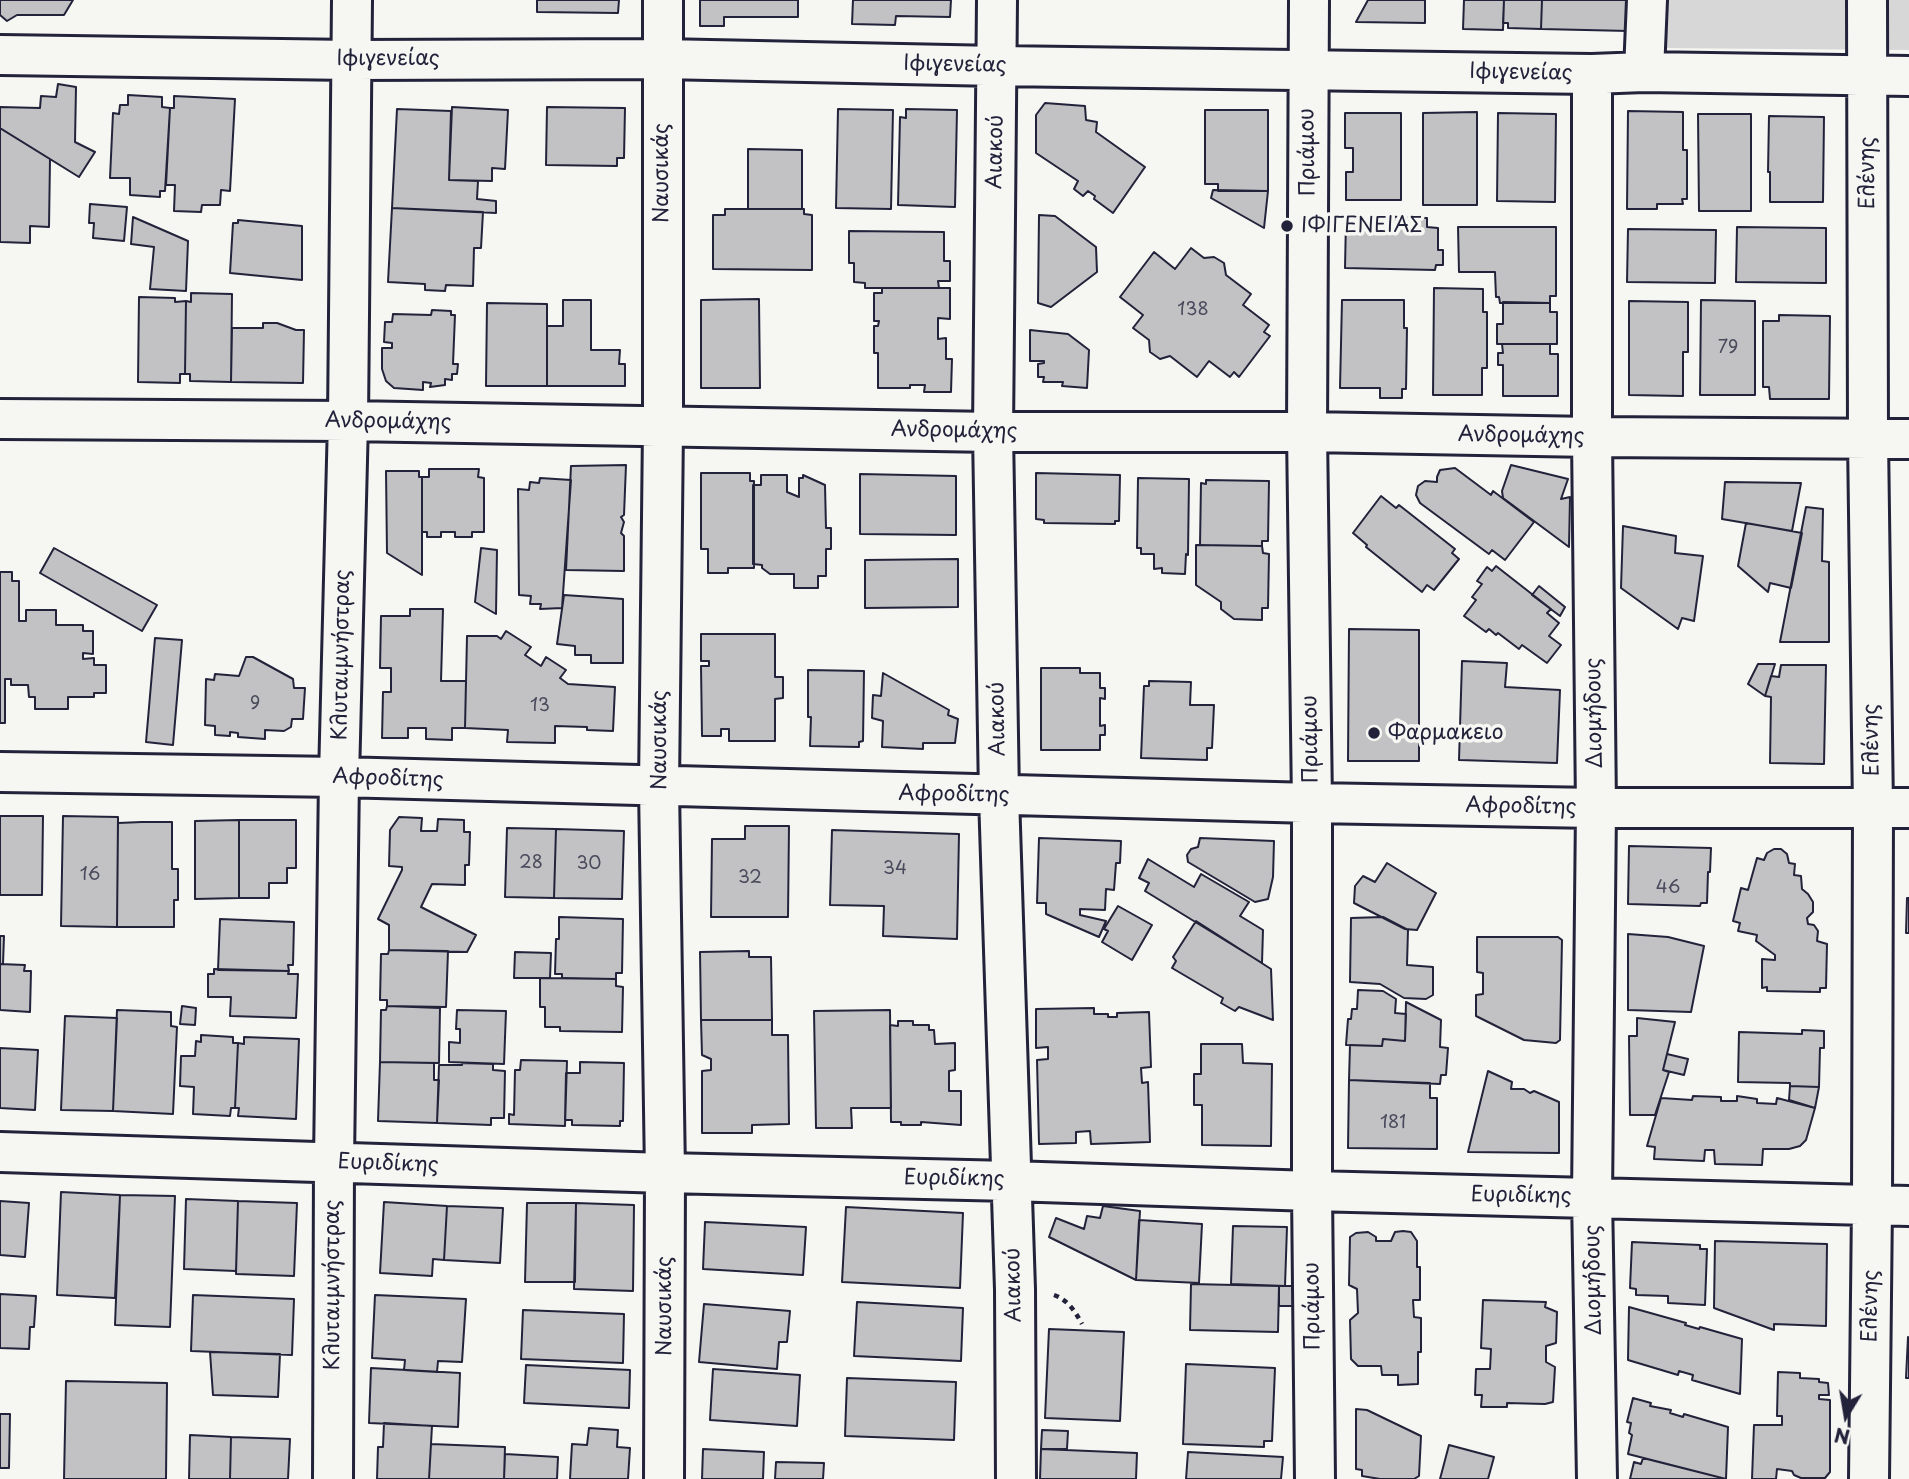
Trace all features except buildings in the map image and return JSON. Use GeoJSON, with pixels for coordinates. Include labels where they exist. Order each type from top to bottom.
{"type":"FeatureCollection","features":[{"type":"Feature","properties":{"kind":"street","name":"Κλυταιμνήστρας"},"geometry":{"type":"LineString","coordinates":[[333,1479],[334,1162],[339,778],[348,421],[352,0]]}},
{"type":"Feature","properties":{"kind":"street","name":"Ναυσικάς"},"geometry":{"type":"LineString","coordinates":[[663,0],[663,427],[659,787],[665,1172],[664,1479]]}},
{"type":"Feature","properties":{"kind":"street","name":"Αιακού"},"geometry":{"type":"LineString","coordinates":[[998,0],[993,432],[999,796],[1015,1289],[1016,1479]]}},
{"type":"Feature","properties":{"kind":"street","name":"Πριάμου"},"geometry":{"type":"LineString","coordinates":[[1309,0],[1307,432],[1312,803],[1315,1479]]}},
{"type":"Feature","properties":{"kind":"street"},"geometry":{"type":"LineString","coordinates":[[1644,72],[1647,0]]}},
{"type":"Feature","properties":{"kind":"street","name":"Ελένης"},"geometry":{"type":"LineString","coordinates":[[1867,0],[1868,439],[1891,808],[1891,1205],[1869,1479]]}},
{"type":"Feature","properties":{"kind":"street","name":"Ιφιγενείας"},"geometry":{"type":"LineString","coordinates":[[0,55],[352,60],[662,59],[997,66],[1909,76]]}},
{"type":"Feature","properties":{"kind":"street","name":"Διομήδους"},"geometry":{"type":"LineString","coordinates":[[1592,74],[1596,808],[1592,1197],[1597,1479]]}},
{"type":"Feature","properties":{"kind":"street","name":"Ανδρομάχης"},"geometry":{"type":"LineString","coordinates":[[0,419],[348,421],[993,432],[1307,432],[1909,439]]}},
{"type":"Feature","properties":{"kind":"street","name":"Αφροδίτης"},"geometry":{"type":"LineString","coordinates":[[0,772],[1312,803],[1596,808],[1891,808]]}},
{"type":"Feature","properties":{"kind":"street","name":"Ευριδίκης"},"geometry":{"type":"LineString","coordinates":[[0,1153],[1891,1205]]}},
{"type":"Feature","properties":{"kind":"shaded area"},"geometry":{"type":"Polygon","coordinates":[[[1656,0],[1909,0],[1909,50],[1655,48],[1656,0]]]}},
{"type":"Feature","properties":{"kind":"place","name":"ΙΦΙΓΕΝΕΙΑΣ"},"geometry":{"type":"Point","coordinates":[1287,226]}},
{"type":"Feature","properties":{"kind":"place","name":"Φαρμακειο"},"geometry":{"type":"Point","coordinates":[1374,733]}}]}
